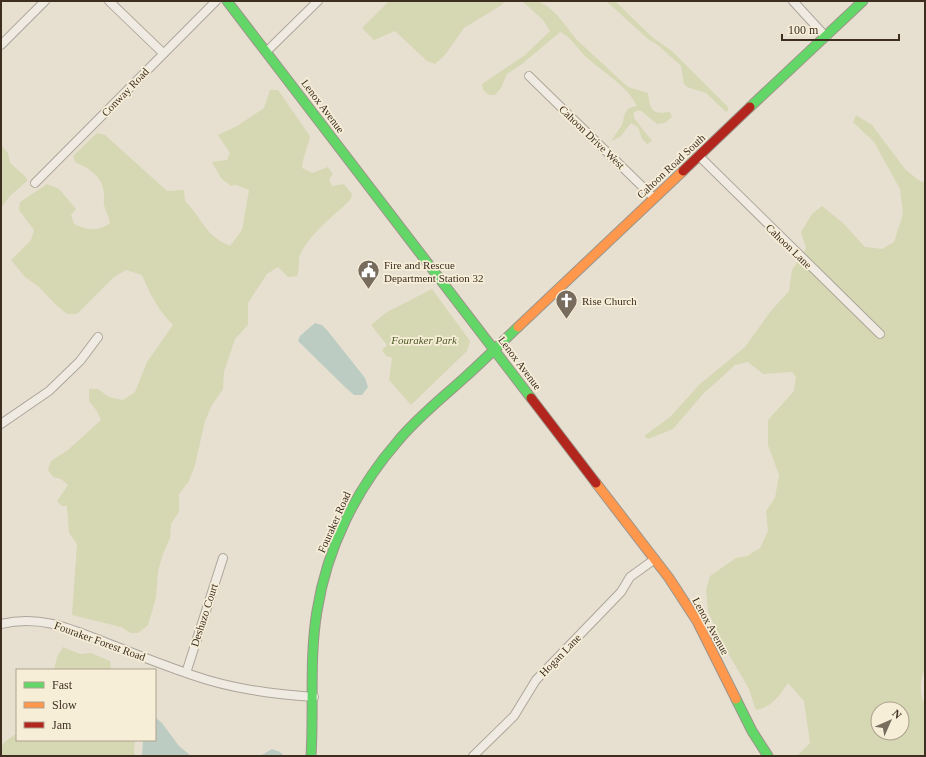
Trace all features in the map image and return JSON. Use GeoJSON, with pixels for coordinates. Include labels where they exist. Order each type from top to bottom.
{"type":"FeatureCollection","features":[{"type":"Feature","properties":{"kind":"main road","name":"Lenox Avenue"},"geometry":{"type":"LineString","coordinates":[[227,1],[655,559],[697,621],[752,731],[768,756]]}},
{"type":"Feature","properties":{"kind":"main road","name":"Cahoon Road South"},"geometry":{"type":"LineString","coordinates":[[494,349],[863,1]]}},
{"type":"Feature","properties":{"kind":"main road","name":"Fouraker Road"},"geometry":{"type":"LineString","coordinates":[[311,756],[314,697],[314,638],[322,588],[338,538],[352,507],[377,467],[397,442],[425,412],[494,349]]}},
{"type":"Feature","properties":{"kind":"street"},"geometry":{"type":"LineString","coordinates":[[1,45],[45,1]]}},
{"type":"Feature","properties":{"kind":"street"},"geometry":{"type":"LineString","coordinates":[[109,1],[163,53]]}},
{"type":"Feature","properties":{"kind":"street","name":"Conway Road"},"geometry":{"type":"LineString","coordinates":[[35,184],[216,1]]}},
{"type":"Feature","properties":{"kind":"street"},"geometry":{"type":"LineString","coordinates":[[266,52],[318,1]]}},
{"type":"Feature","properties":{"kind":"street"},"geometry":{"type":"LineString","coordinates":[[793,1],[826,36]]}},
{"type":"Feature","properties":{"kind":"street","name":"Cahoon Drive West"},"geometry":{"type":"LineString","coordinates":[[529,76],[654,198]]}},
{"type":"Feature","properties":{"kind":"street","name":"Cahoon Lane"},"geometry":{"type":"LineString","coordinates":[[699,156],[880,334]]}},
{"type":"Feature","properties":{"kind":"street"},"geometry":{"type":"LineString","coordinates":[[1,424],[49,391],[80,360],[98,337]]}},
{"type":"Feature","properties":{"kind":"street","name":"Deshazo Court"},"geometry":{"type":"LineString","coordinates":[[186,672],[223,558]]}},
{"type":"Feature","properties":{"kind":"street","name":"Hogan Lane"},"geometry":{"type":"LineString","coordinates":[[473,756],[514,716],[536,680],[621,592],[630,577],[655,559]]}},
{"type":"Feature","properties":{"kind":"street","name":"Fouraker Forest Road"},"geometry":{"type":"LineString","coordinates":[[1,624],[15,621],[43,621],[69,628],[186,672],[234,687],[273,694],[314,697]]}},
{"type":"Feature","properties":{"kind":"green space"},"geometry":{"type":"Polygon","coordinates":[[[389,1],[506,1],[464,28],[445,55],[435,64],[427,61],[395,31],[374,40],[362,28],[389,1]]]}},
{"type":"Feature","properties":{"kind":"green space"},"geometry":{"type":"Polygon","coordinates":[[[522,1],[538,1],[547,6],[557,15],[577,40],[628,87],[648,93],[653,110],[659,113],[670,112],[672,117],[665,123],[657,124],[640,110],[634,112],[634,118],[652,141],[647,144],[642,139],[638,127],[631,123],[620,137],[611,141],[622,125],[625,113],[629,108],[637,106],[627,91],[585,56],[571,40],[560,32],[522,64],[507,74],[501,88],[495,95],[489,95],[483,90],[482,84],[525,55],[550,31],[543,20],[522,1]]]}},
{"type":"Feature","properties":{"kind":"green space"},"geometry":{"type":"Polygon","coordinates":[[[606,1],[615,1],[652,37],[672,51],[728,107],[728,111],[726,112],[706,93],[687,87],[684,84],[681,66],[659,46],[648,39],[606,1]]]}},
{"type":"Feature","properties":{"kind":"green space"},"geometry":{"type":"Polygon","coordinates":[[[270,90],[278,90],[310,136],[303,159],[302,168],[312,173],[328,167],[333,174],[329,179],[332,186],[344,184],[352,194],[351,199],[310,239],[299,256],[297,276],[288,277],[278,267],[267,274],[248,303],[248,325],[235,339],[224,372],[223,389],[212,405],[205,421],[195,465],[189,481],[179,494],[179,512],[171,524],[170,538],[158,571],[156,598],[148,625],[138,633],[131,633],[121,627],[72,615],[77,544],[69,533],[67,506],[62,506],[57,501],[68,485],[61,479],[53,477],[48,470],[51,461],[68,450],[101,420],[89,401],[89,389],[98,389],[109,397],[123,400],[135,392],[147,362],[173,325],[155,302],[142,275],[126,270],[114,277],[77,314],[67,314],[39,287],[25,277],[11,260],[31,240],[34,230],[19,210],[20,202],[47,184],[59,189],[76,209],[71,215],[74,224],[83,228],[97,229],[110,223],[104,205],[104,194],[101,182],[90,170],[75,162],[73,156],[97,133],[105,135],[167,191],[184,190],[185,201],[204,226],[214,237],[230,246],[242,230],[249,190],[236,185],[231,186],[221,178],[212,162],[227,160],[230,153],[218,135],[237,126],[264,108],[270,90]]]}},
{"type":"Feature","properties":{"kind":"green space"},"geometry":{"type":"Polygon","coordinates":[[[856,115],[872,125],[905,169],[917,179],[925,183],[925,669],[921,687],[925,704],[925,756],[797,756],[810,743],[804,701],[788,683],[779,696],[771,703],[756,710],[748,687],[725,648],[708,612],[706,590],[710,576],[736,558],[747,556],[760,548],[768,531],[766,511],[775,498],[779,475],[768,445],[768,420],[794,391],[796,377],[792,372],[763,374],[748,362],[735,365],[703,394],[673,429],[648,439],[644,436],[670,417],[700,384],[745,347],[770,312],[789,291],[792,270],[806,248],[801,232],[812,214],[822,206],[843,223],[865,247],[882,249],[894,242],[903,214],[900,189],[874,142],[853,122],[856,115]]]}},
{"type":"Feature","properties":{"kind":"green space"},"geometry":{"type":"Polygon","coordinates":[[[1,145],[8,153],[10,163],[26,177],[27,181],[10,196],[1,208],[1,145]]]}},
{"type":"Feature","properties":{"kind":"green space","name":"Fouraker Park"},"geometry":{"type":"Polygon","coordinates":[[[432,289],[470,341],[467,351],[411,405],[389,380],[392,358],[386,356],[382,350],[387,345],[371,325],[387,312],[432,289]]]}},
{"type":"Feature","properties":{"kind":"green space"},"geometry":{"type":"Polygon","coordinates":[[[63,647],[80,654],[91,653],[110,661],[111,669],[54,669],[57,657],[63,647]]]}},
{"type":"Feature","properties":{"kind":"green space"},"geometry":{"type":"Polygon","coordinates":[[[16,734],[16,741],[135,741],[135,756],[1,756],[3,744],[16,734]]]}},
{"type":"Feature","properties":{"kind":"shaded area"},"geometry":{"type":"Polygon","coordinates":[[[315,323],[322,325],[327,330],[365,378],[368,387],[362,395],[354,395],[298,341],[300,336],[315,323]]]}},
{"type":"Feature","properties":{"kind":"shaded area"},"geometry":{"type":"Polygon","coordinates":[[[156,718],[162,723],[179,746],[191,756],[142,756],[143,741],[156,741],[156,718]]]}},
{"type":"Feature","properties":{"kind":"shaded area"},"geometry":{"type":"Polygon","coordinates":[[[272,749],[280,752],[284,756],[260,756],[272,749]]]}},
{"type":"Feature","properties":{"kind":"traffic: fast"},"geometry":{"type":"LineString","coordinates":[[227,1],[531,398]]}},
{"type":"Feature","properties":{"kind":"traffic: fast"},"geometry":{"type":"LineString","coordinates":[[750,107],[863,1]]}},
{"type":"Feature","properties":{"kind":"traffic: fast"},"geometry":{"type":"LineString","coordinates":[[311,756],[312,665],[317,611],[328,565],[346,520],[369,479],[405,433],[518,327]]}},
{"type":"Feature","properties":{"kind":"traffic: fast"},"geometry":{"type":"LineString","coordinates":[[736,699],[752,731],[768,756]]}},
{"type":"Feature","properties":{"kind":"traffic: slow"},"geometry":{"type":"LineString","coordinates":[[518,327],[683,171]]}},
{"type":"Feature","properties":{"kind":"traffic: slow"},"geometry":{"type":"LineString","coordinates":[[596,483],[669,578],[697,621],[736,699]]}},
{"type":"Feature","properties":{"kind":"traffic: jam"},"geometry":{"type":"LineString","coordinates":[[683,171],[750,107]]}},
{"type":"Feature","properties":{"kind":"traffic: jam"},"geometry":{"type":"LineString","coordinates":[[531,398],[596,483]]}},
{"type":"Feature","properties":{"kind":"place","name":"Fire and Rescue Department Station 32"},"geometry":{"type":"Point","coordinates":[369,290]}},
{"type":"Feature","properties":{"kind":"place","name":"Rise Church"},"geometry":{"type":"Point","coordinates":[566,320]}}]}
